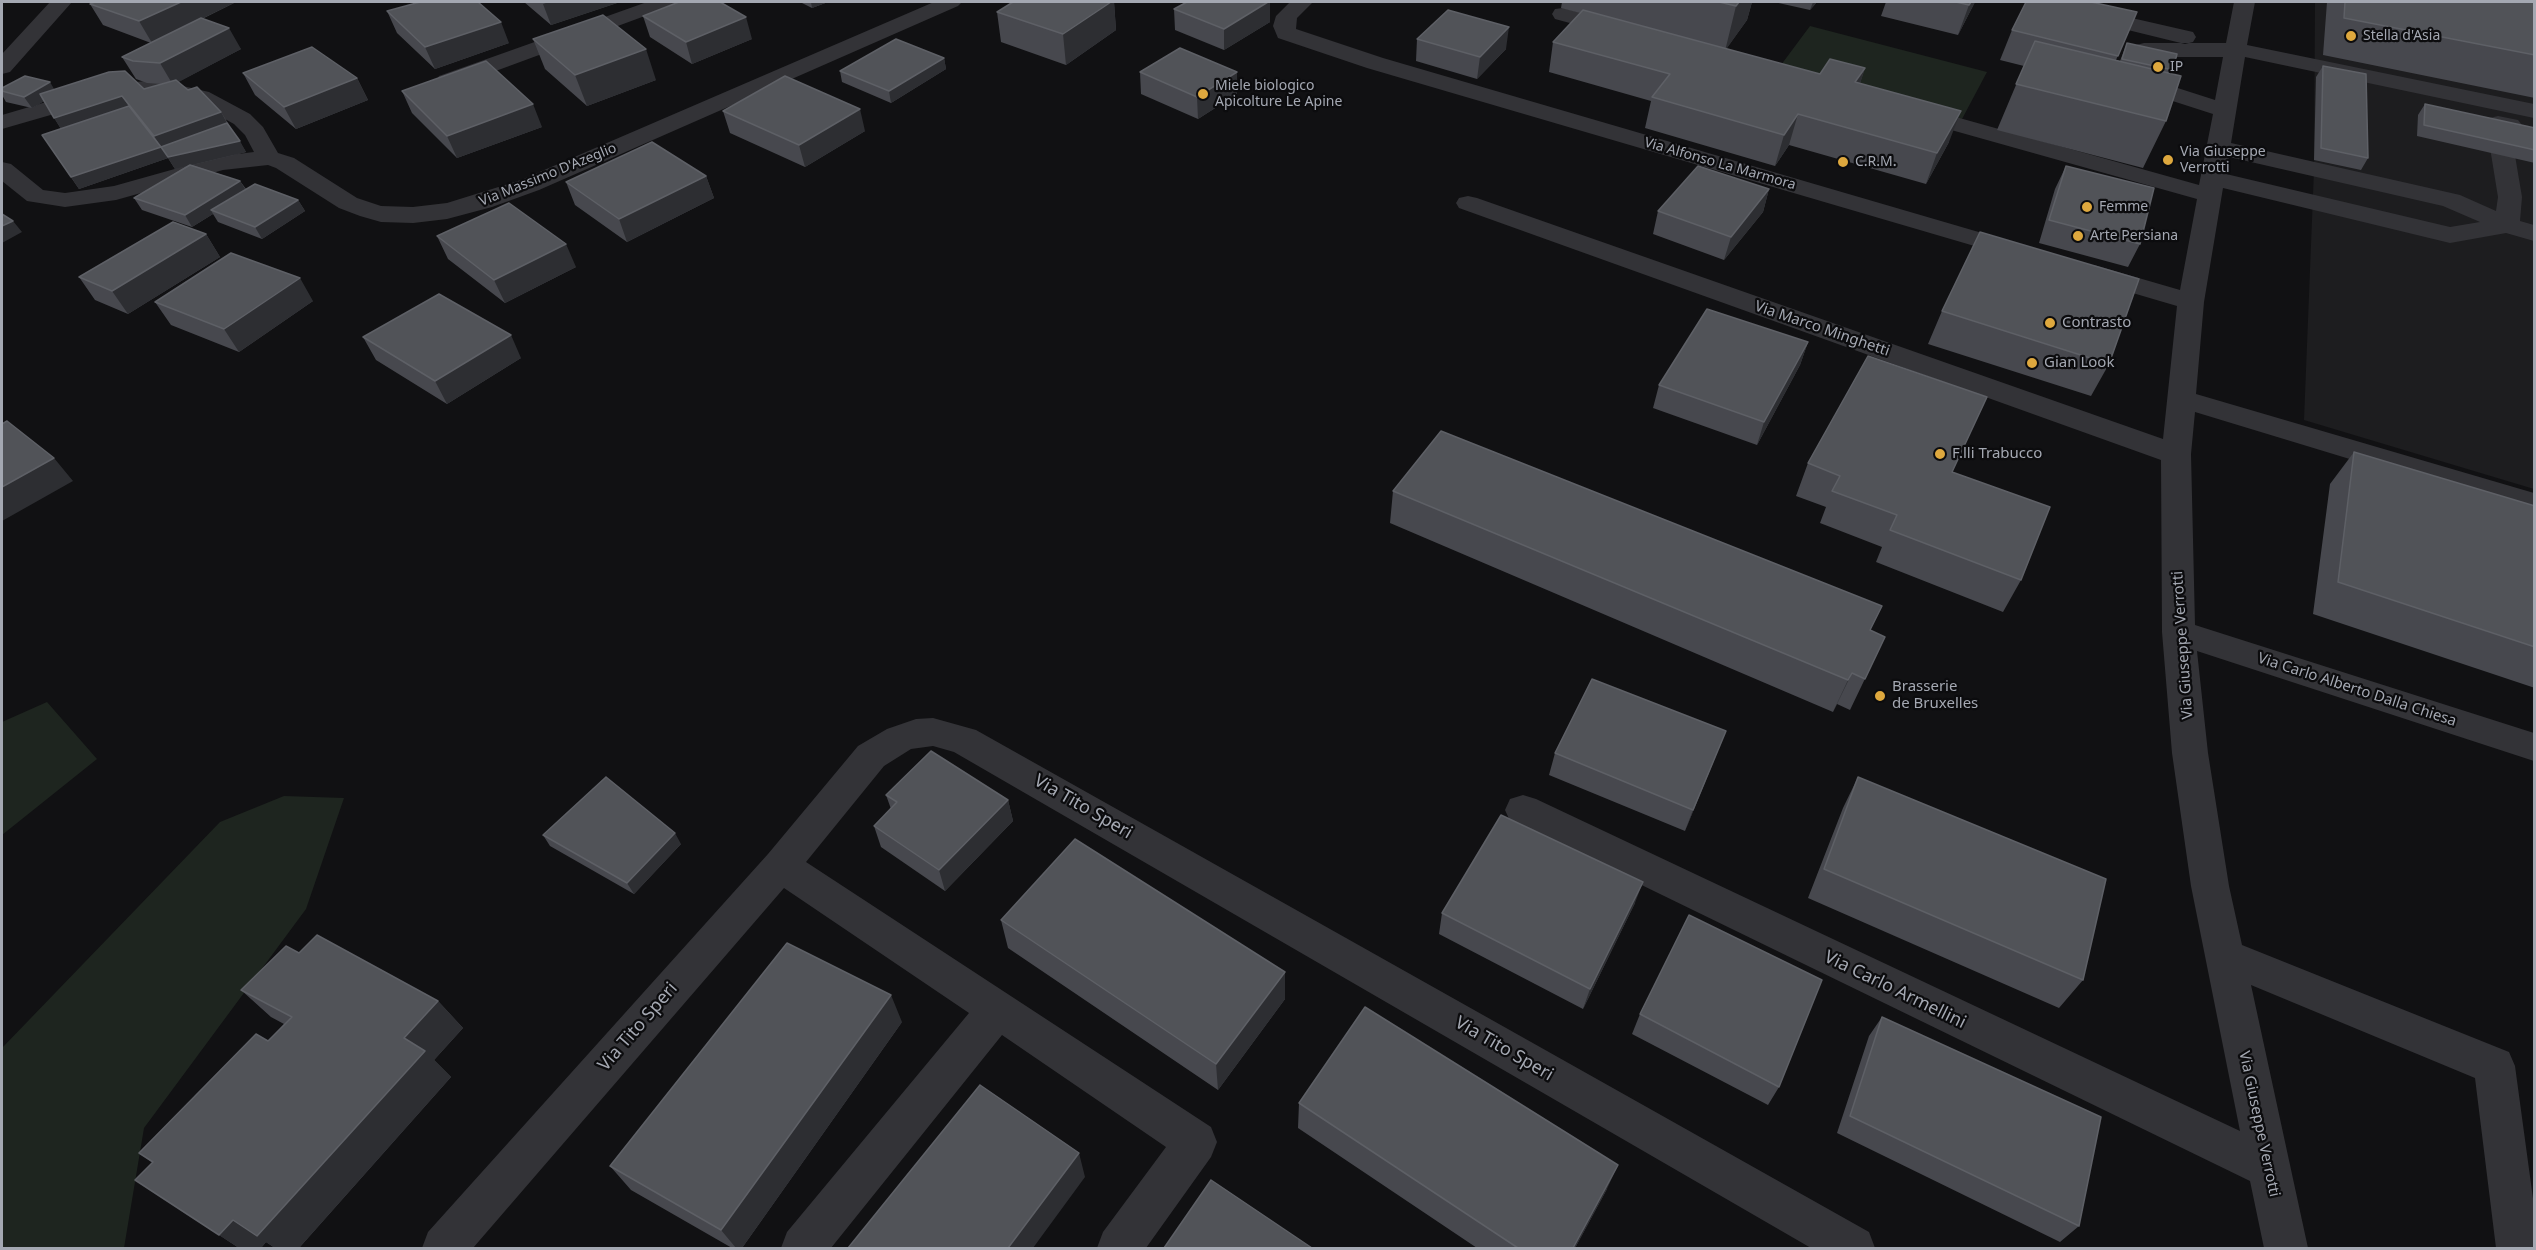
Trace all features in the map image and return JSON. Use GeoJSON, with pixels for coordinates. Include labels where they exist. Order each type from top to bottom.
{"type":"FeatureCollection","features":[{"type":"Feature","properties":{"kind":"street"},"geometry":{"type":"LineString","coordinates":[[2,67],[61,2]]}},
{"type":"Feature","properties":{"kind":"street"},"geometry":{"type":"LineString","coordinates":[[431,87],[665,2]]}},
{"type":"Feature","properties":{"kind":"street","name":"Via Massimo D'Azeglio"},"geometry":{"type":"LineString","coordinates":[[2,169],[36,196],[81,200],[116,193],[221,163],[269,158],[285,163],[348,202],[381,214],[429,214],[465,207],[530,185],[951,2]]}},
{"type":"Feature","properties":{"kind":"street","name":"Via Alfonso La Marmora"},"geometry":{"type":"LineString","coordinates":[[1302,2],[1287,16],[1284,26],[1286,33],[1375,63],[2191,302]]}},
{"type":"Feature","properties":{"kind":"street"},"geometry":{"type":"LineString","coordinates":[[2037,2],[2237,49],[2535,111]]}},
{"type":"Feature","properties":{"kind":"street","name":"Via Giuseppe Verrotti"},"geometry":{"type":"LineString","coordinates":[[2244,2],[2191,302],[2176,454],[2179,632],[2190,753],[2210,886],[2286,1248]]}},
{"type":"Feature","properties":{"kind":"street"},"geometry":{"type":"LineString","coordinates":[[1563,14],[1642,37]]}},
{"type":"Feature","properties":{"kind":"street"},"geometry":{"type":"LineString","coordinates":[[2144,50],[2237,49]]}},
{"type":"Feature","properties":{"kind":"street"},"geometry":{"type":"LineString","coordinates":[[2134,81],[2224,110]]}},
{"type":"Feature","properties":{"kind":"street"},"geometry":{"type":"LineString","coordinates":[[2,122],[104,92],[146,88],[165,89],[201,97],[242,118],[255,132],[269,158]]}},
{"type":"Feature","properties":{"kind":"street"},"geometry":{"type":"LineString","coordinates":[[1893,107],[2213,174],[2450,235],[2535,251]]}},
{"type":"Feature","properties":{"kind":"street"},"geometry":{"type":"LineString","coordinates":[[2507,225],[2522,198],[2498,123],[2535,131]]}},
{"type":"Feature","properties":{"kind":"street"},"geometry":{"type":"LineString","coordinates":[[2213,174],[2451,200],[2507,225],[2535,233]]}},
{"type":"Feature","properties":{"kind":"street","name":"Via Marco Minghetti"},"geometry":{"type":"LineString","coordinates":[[1468,203],[2176,454]]}},
{"type":"Feature","properties":{"kind":"street"},"geometry":{"type":"LineString","coordinates":[[2450,235],[2507,225]]}},
{"type":"Feature","properties":{"kind":"street"},"geometry":{"type":"LineString","coordinates":[[2182,399],[2535,504]]}},
{"type":"Feature","properties":{"kind":"street","name":"Via Carlo Alberto Dalla Chiesa"},"geometry":{"type":"LineString","coordinates":[[2179,632],[2535,747]]}},
{"type":"Feature","properties":{"kind":"street","name":"Via Tito Speri"},"geometry":{"type":"LineString","coordinates":[[444,1248],[781,865],[871,756],[882,748],[916,733],[933,732],[964,740],[1853,1248]]}},
{"type":"Feature","properties":{"kind":"street","name":"Via Carlo Armellini"},"geometry":{"type":"LineString","coordinates":[[1523,810],[2268,1167]]}},
{"type":"Feature","properties":{"kind":"street"},"geometry":{"type":"LineString","coordinates":[[781,865],[1196,1142],[1119,1248]]}},
{"type":"Feature","properties":{"kind":"street"},"geometry":{"type":"LineString","coordinates":[[2224,956],[2494,1066],[2517,1248]]}},
{"type":"Feature","properties":{"kind":"street"},"geometry":{"type":"LineString","coordinates":[[803,1248],[997,1010]]}},
{"type":"Feature","properties":{"kind":"shaded area"},"geometry":{"type":"Polygon","coordinates":[[[2315,2],[2534,2],[2534,489],[2304,420],[2314,170],[2315,2]]]}},
{"type":"Feature","properties":{"kind":"shaded area"},"geometry":{"type":"Polygon","coordinates":[[[1810,26],[1987,72],[1962,119],[1778,69],[1810,26]]]}},
{"type":"Feature","properties":{"kind":"shaded area"},"geometry":{"type":"Polygon","coordinates":[[[47,702],[97,759],[2,835],[2,722],[47,702]]]}},
{"type":"Feature","properties":{"kind":"shaded area"},"geometry":{"type":"Polygon","coordinates":[[[284,796],[344,798],[306,909],[144,1128],[124,1248],[2,1248],[2,1048],[220,822],[284,796]]]}},
{"type":"Feature","properties":{"kind":"building"},"geometry":{"type":"Polygon","coordinates":[[[95,2],[181,2],[139,21],[90,4],[95,2]]]}},
{"type":"Feature","properties":{"kind":"building"},"geometry":{"type":"Polygon","coordinates":[[[420,2],[478,2],[501,22],[425,47],[387,11],[420,2]]]}},
{"type":"Feature","properties":{"kind":"building"},"geometry":{"type":"Polygon","coordinates":[[[679,2],[720,2],[746,17],[686,42],[643,16],[679,2]]]}},
{"type":"Feature","properties":{"kind":"building"},"geometry":{"type":"Polygon","coordinates":[[[1013,2],[1111,2],[1063,34],[997,12],[1013,2]]]}},
{"type":"Feature","properties":{"kind":"building"},"geometry":{"type":"Polygon","coordinates":[[[1187,2],[1268,2],[1224,29],[1174,9],[1187,2]]]}},
{"type":"Feature","properties":{"kind":"building"},"geometry":{"type":"Polygon","coordinates":[[[1719,2],[1739,2],[1736,6],[1719,2]]]}},
{"type":"Feature","properties":{"kind":"building"},"geometry":{"type":"Polygon","coordinates":[[[2026,2],[2091,2],[2137,12],[2118,56],[2012,30],[2026,2]]]}},
{"type":"Feature","properties":{"kind":"building"},"geometry":{"type":"Polygon","coordinates":[[[2345,2],[2535,2],[2535,55],[2344,18],[2345,2]]]}},
{"type":"Feature","properties":{"kind":"building"},"geometry":{"type":"Polygon","coordinates":[[[1448,10],[1509,27],[1480,57],[1417,39],[1448,10]]]}},
{"type":"Feature","properties":{"kind":"building"},"geometry":{"type":"Polygon","coordinates":[[[1583,10],[1820,74],[1830,59],[1865,68],[1855,82],[1961,111],[1937,153],[1798,114],[1784,135],[1652,97],[1670,74],[1553,42],[1583,10]]]}},
{"type":"Feature","properties":{"kind":"building"},"geometry":{"type":"Polygon","coordinates":[[[603,15],[646,49],[575,75],[533,39],[603,15]]]}},
{"type":"Feature","properties":{"kind":"building"},"geometry":{"type":"Polygon","coordinates":[[[201,18],[229,28],[160,63],[133,61],[122,57],[201,18]]]}},
{"type":"Feature","properties":{"kind":"building"},"geometry":{"type":"Polygon","coordinates":[[[896,39],[944,58],[889,91],[840,71],[896,39]]]}},
{"type":"Feature","properties":{"kind":"building"},"geometry":{"type":"Polygon","coordinates":[[[2035,41],[2181,76],[2166,121],[2016,84],[2035,41]]]}},
{"type":"Feature","properties":{"kind":"building"},"geometry":{"type":"Polygon","coordinates":[[[2127,43],[2177,54],[2173,70],[2122,59],[2127,43]]]}},
{"type":"Feature","properties":{"kind":"building"},"geometry":{"type":"Polygon","coordinates":[[[312,47],[357,78],[284,107],[243,73],[312,47]]]}},
{"type":"Feature","properties":{"kind":"building"},"geometry":{"type":"Polygon","coordinates":[[[1180,48],[1237,72],[1197,97],[1140,72],[1180,48]]]}},
{"type":"Feature","properties":{"kind":"building"},"geometry":{"type":"Polygon","coordinates":[[[486,61],[533,104],[447,136],[402,91],[486,61]]]}},
{"type":"Feature","properties":{"kind":"building"},"geometry":{"type":"Polygon","coordinates":[[[2323,66],[2366,74],[2368,158],[2321,148],[2323,66]]]}},
{"type":"Feature","properties":{"kind":"building"},"geometry":{"type":"Polygon","coordinates":[[[125,71],[144,89],[176,80],[188,90],[197,87],[221,112],[154,136],[122,96],[54,118],[40,94],[109,72],[125,71]]]}},
{"type":"Feature","properties":{"kind":"building"},"geometry":{"type":"Polygon","coordinates":[[[25,76],[50,82],[24,97],[2,91],[2,88],[25,76]]]}},
{"type":"Feature","properties":{"kind":"building"},"geometry":{"type":"Polygon","coordinates":[[[785,76],[860,109],[799,145],[723,111],[785,76]]]}},
{"type":"Feature","properties":{"kind":"building"},"geometry":{"type":"Polygon","coordinates":[[[2425,104],[2535,128],[2535,150],[2424,125],[2425,104]]]}},
{"type":"Feature","properties":{"kind":"building"},"geometry":{"type":"Polygon","coordinates":[[[129,106],[161,147],[71,177],[42,135],[129,106]]]}},
{"type":"Feature","properties":{"kind":"building"},"geometry":{"type":"Polygon","coordinates":[[[227,123],[240,141],[168,157],[161,147],[227,123]]]}},
{"type":"Feature","properties":{"kind":"building"},"geometry":{"type":"Polygon","coordinates":[[[652,142],[706,176],[619,219],[566,182],[652,142]]]}},
{"type":"Feature","properties":{"kind":"building"},"geometry":{"type":"Polygon","coordinates":[[[190,165],[240,181],[185,215],[134,198],[190,165]]]}},
{"type":"Feature","properties":{"kind":"building"},"geometry":{"type":"Polygon","coordinates":[[[1698,166],[1769,189],[1731,237],[1658,211],[1698,166]]]}},
{"type":"Feature","properties":{"kind":"building"},"geometry":{"type":"Polygon","coordinates":[[[2066,166],[2154,188],[2140,244],[2049,220],[2066,166]]]}},
{"type":"Feature","properties":{"kind":"building"},"geometry":{"type":"Polygon","coordinates":[[[255,184],[298,200],[255,227],[211,210],[255,184]]]}},
{"type":"Feature","properties":{"kind":"building"},"geometry":{"type":"Polygon","coordinates":[[[509,203],[566,244],[494,280],[437,236],[509,203]]]}},
{"type":"Feature","properties":{"kind":"building"},"geometry":{"type":"Polygon","coordinates":[[[2,214],[13,221],[2,226],[2,214]]]}},
{"type":"Feature","properties":{"kind":"building"},"geometry":{"type":"Polygon","coordinates":[[[173,222],[206,234],[112,291],[79,277],[173,222]]]}},
{"type":"Feature","properties":{"kind":"building"},"geometry":{"type":"Polygon","coordinates":[[[1980,232],[2139,279],[2109,364],[1942,311],[1980,232]]]}},
{"type":"Feature","properties":{"kind":"building"},"geometry":{"type":"Polygon","coordinates":[[[231,253],[300,278],[224,329],[155,302],[231,253]]]}},
{"type":"Feature","properties":{"kind":"building"},"geometry":{"type":"Polygon","coordinates":[[[439,294],[511,335],[435,381],[363,337],[439,294]]]}},
{"type":"Feature","properties":{"kind":"building"},"geometry":{"type":"Polygon","coordinates":[[[1707,309],[1808,342],[1764,422],[1659,385],[1707,309]]]}},
{"type":"Feature","properties":{"kind":"building"},"geometry":{"type":"Polygon","coordinates":[[[1868,356],[1987,397],[1952,472],[2050,507],[2021,580],[1890,530],[1897,515],[1832,491],[1840,476],[1808,463],[1868,356]]]}},
{"type":"Feature","properties":{"kind":"building"},"geometry":{"type":"Polygon","coordinates":[[[7,421],[54,458],[2,487],[2,424],[7,421]]]}},
{"type":"Feature","properties":{"kind":"building"},"geometry":{"type":"Polygon","coordinates":[[[1441,431],[1882,606],[1870,630],[1885,637],[1865,679],[1852,673],[1848,680],[1393,491],[1441,431]]]}},
{"type":"Feature","properties":{"kind":"building"},"geometry":{"type":"Polygon","coordinates":[[[2354,452],[2535,506],[2535,647],[2338,582],[2354,452]]]}},
{"type":"Feature","properties":{"kind":"building"},"geometry":{"type":"Polygon","coordinates":[[[1592,679],[1726,731],[1693,810],[1555,753],[1592,679]]]}},
{"type":"Feature","properties":{"kind":"building"},"geometry":{"type":"Polygon","coordinates":[[[931,751],[1008,800],[939,870],[874,826],[897,802],[886,795],[931,751]]]}},
{"type":"Feature","properties":{"kind":"building"},"geometry":{"type":"Polygon","coordinates":[[[606,777],[675,833],[627,883],[543,835],[606,777]]]}},
{"type":"Feature","properties":{"kind":"building"},"geometry":{"type":"Polygon","coordinates":[[[1858,777],[2106,879],[2083,980],[1824,869],[1858,777]]]}},
{"type":"Feature","properties":{"kind":"building"},"geometry":{"type":"Polygon","coordinates":[[[1501,815],[1643,882],[1590,989],[1442,913],[1501,815]]]}},
{"type":"Feature","properties":{"kind":"building"},"geometry":{"type":"Polygon","coordinates":[[[1075,839],[1285,972],[1216,1064],[1001,920],[1075,839]]]}},
{"type":"Feature","properties":{"kind":"building"},"geometry":{"type":"Polygon","coordinates":[[[1689,915],[1822,980],[1779,1087],[1640,1014],[1689,915]]]}},
{"type":"Feature","properties":{"kind":"building"},"geometry":{"type":"Polygon","coordinates":[[[317,935],[438,1001],[404,1038],[425,1051],[257,1236],[233,1220],[219,1235],[135,1180],[153,1162],[139,1153],[256,1034],[268,1041],[292,1017],[241,990],[286,946],[299,953],[317,935]]]}},
{"type":"Feature","properties":{"kind":"building"},"geometry":{"type":"Polygon","coordinates":[[[787,943],[891,995],[721,1230],[610,1166],[787,943]]]}},
{"type":"Feature","properties":{"kind":"building"},"geometry":{"type":"Polygon","coordinates":[[[1365,1007],[1618,1165],[1573,1248],[1518,1248],[1299,1103],[1365,1007]]]}},
{"type":"Feature","properties":{"kind":"building"},"geometry":{"type":"Polygon","coordinates":[[[1882,1017],[2101,1117],[2079,1226],[1850,1116],[1882,1017]]]}},
{"type":"Feature","properties":{"kind":"building"},"geometry":{"type":"Polygon","coordinates":[[[980,1085],[1079,1153],[1008,1248],[848,1248],[980,1085]]]}},
{"type":"Feature","properties":{"kind":"building"},"geometry":{"type":"Polygon","coordinates":[[[1211,1180],[1312,1248],[1164,1248],[1211,1180]]]}},
{"type":"Feature","properties":{"kind":"place","name":"Stella d'Asia"},"geometry":{"type":"Point","coordinates":[2351,36]}},
{"type":"Feature","properties":{"kind":"place","name":"IP"},"geometry":{"type":"Point","coordinates":[2158,67]}},
{"type":"Feature","properties":{"kind":"place","name":"Miele biologico Apicolture Le Apine"},"geometry":{"type":"Point","coordinates":[1203,94]}},
{"type":"Feature","properties":{"kind":"place","name":"Via Giuseppe Verrotti"},"geometry":{"type":"Point","coordinates":[2168,160]}},
{"type":"Feature","properties":{"kind":"place","name":"C.R.M."},"geometry":{"type":"Point","coordinates":[1843,162]}},
{"type":"Feature","properties":{"kind":"place","name":"Femme"},"geometry":{"type":"Point","coordinates":[2087,207]}},
{"type":"Feature","properties":{"kind":"place","name":"Arte Persiana"},"geometry":{"type":"Point","coordinates":[2078,236]}},
{"type":"Feature","properties":{"kind":"place","name":"Contrasto"},"geometry":{"type":"Point","coordinates":[2050,323]}},
{"type":"Feature","properties":{"kind":"place","name":"Gian Look"},"geometry":{"type":"Point","coordinates":[2032,363]}},
{"type":"Feature","properties":{"kind":"place","name":"F.lli Trabucco"},"geometry":{"type":"Point","coordinates":[1940,454]}},
{"type":"Feature","properties":{"kind":"place","name":"Brasserie de Bruxelles"},"geometry":{"type":"Point","coordinates":[1880,696]}}]}
